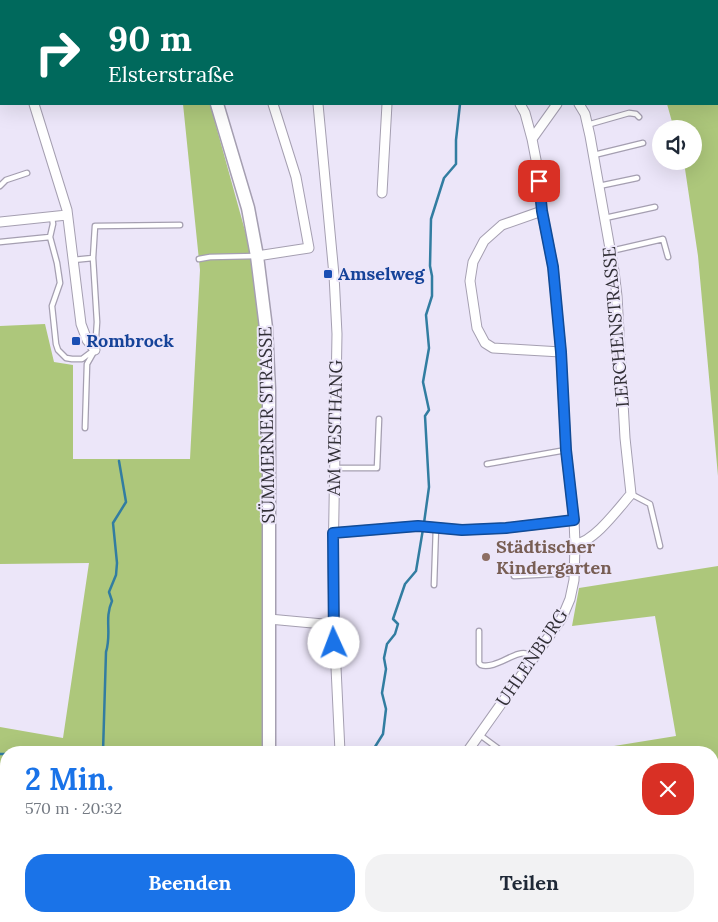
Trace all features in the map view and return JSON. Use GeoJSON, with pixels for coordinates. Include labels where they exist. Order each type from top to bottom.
{"type":"FeatureCollection","features":[{"type":"Feature","properties":{"kind":"main road","name":"SÜMMERNER STRASSE"},"geometry":{"type":"LineString","coordinates":[[217,105],[248,208],[257,256],[266,328],[269,390],[268,746]]}},
{"type":"Feature","properties":{"kind":"street"},"geometry":{"type":"LineString","coordinates":[[34,105],[68,215],[81,324],[87,340],[95,350]]}},
{"type":"Feature","properties":{"kind":"street"},"geometry":{"type":"LineString","coordinates":[[257,256],[309,248],[296,177],[272,105]]}},
{"type":"Feature","properties":{"kind":"street","name":"AM WESTHANG"},"geometry":{"type":"LineString","coordinates":[[318,105],[334,275],[337,334],[333,533],[334,625],[340,746]]}},
{"type":"Feature","properties":{"kind":"street"},"geometry":{"type":"LineString","coordinates":[[382,192],[387,105]]}},
{"type":"Feature","properties":{"kind":"street","name":"UHLENBURG"},"geometry":{"type":"LineString","coordinates":[[472,746],[562,618],[570,599],[574,580],[574,520],[566,450],[561,352],[553,267],[542,211],[532,139],[520,105]]}},
{"type":"Feature","properties":{"kind":"street"},"geometry":{"type":"LineString","coordinates":[[532,139],[556,105]]}},
{"type":"Feature","properties":{"kind":"street","name":"LERCHENSTRASSE"},"geometry":{"type":"LineString","coordinates":[[580,105],[585,114],[594,155],[617,296],[621,376],[631,494]]}},
{"type":"Feature","properties":{"kind":"street"},"geometry":{"type":"LineString","coordinates":[[542,211],[502,226],[484,242],[473,262],[470,281],[478,328],[484,343],[493,348],[561,352]]}},
{"type":"Feature","properties":{"kind":"street"},"geometry":{"type":"LineString","coordinates":[[0,222],[68,215]]}},
{"type":"Feature","properties":{"kind":"street"},"geometry":{"type":"LineString","coordinates":[[574,544],[581,544],[588,539],[606,523],[631,494]]}},
{"type":"Feature","properties":{"kind":"street"},"geometry":{"type":"LineString","coordinates":[[333,533],[418,526],[462,530],[574,520]]}},
{"type":"Feature","properties":{"kind":"street"},"geometry":{"type":"LineString","coordinates":[[269,620],[334,625]]}},
{"type":"Feature","properties":{"kind":"lane"},"geometry":{"type":"LineString","coordinates":[[588,125],[629,113],[636,114],[638,117]]}},
{"type":"Feature","properties":{"kind":"lane"},"geometry":{"type":"LineString","coordinates":[[594,155],[643,143]]}},
{"type":"Feature","properties":{"kind":"lane"},"geometry":{"type":"LineString","coordinates":[[0,186],[6,180],[27,173]]}},
{"type":"Feature","properties":{"kind":"lane"},"geometry":{"type":"LineString","coordinates":[[599,186],[637,178]]}},
{"type":"Feature","properties":{"kind":"lane"},"geometry":{"type":"LineString","coordinates":[[605,218],[654,207]]}},
{"type":"Feature","properties":{"kind":"lane"},"geometry":{"type":"LineString","coordinates":[[52,216],[53,224],[50,237],[60,283],[52,306],[56,344],[58,350],[66,358],[72,359],[82,359],[95,350]]}},
{"type":"Feature","properties":{"kind":"lane"},"geometry":{"type":"LineString","coordinates":[[85,428],[87,364],[95,350],[97,322],[93,258],[95,226],[180,225]]}},
{"type":"Feature","properties":{"kind":"lane"},"geometry":{"type":"LineString","coordinates":[[0,242],[50,237]]}},
{"type":"Feature","properties":{"kind":"lane"},"geometry":{"type":"LineString","coordinates":[[611,251],[663,239],[668,257]]}},
{"type":"Feature","properties":{"kind":"lane"},"geometry":{"type":"LineString","coordinates":[[199,259],[257,256]]}},
{"type":"Feature","properties":{"kind":"lane"},"geometry":{"type":"LineString","coordinates":[[73,260],[93,258]]}},
{"type":"Feature","properties":{"kind":"lane"},"geometry":{"type":"LineString","coordinates":[[335,468],[376,468],[379,419]]}},
{"type":"Feature","properties":{"kind":"lane"},"geometry":{"type":"LineString","coordinates":[[487,464],[566,450]]}},
{"type":"Feature","properties":{"kind":"lane"},"geometry":{"type":"LineString","coordinates":[[631,494],[650,504],[660,546]]}},
{"type":"Feature","properties":{"kind":"lane"},"geometry":{"type":"LineString","coordinates":[[434,527],[434,585]]}},
{"type":"Feature","properties":{"kind":"lane"},"geometry":{"type":"LineString","coordinates":[[551,569],[574,570]]}},
{"type":"Feature","properties":{"kind":"lane"},"geometry":{"type":"LineString","coordinates":[[514,576],[574,570]]}},
{"type":"Feature","properties":{"kind":"lane"},"geometry":{"type":"LineString","coordinates":[[479,631],[479,663],[481,665],[488,667],[521,653],[528,654],[532,660]]}},
{"type":"Feature","properties":{"kind":"lane"},"geometry":{"type":"LineString","coordinates":[[480,735],[495,746]]}},
{"type":"Feature","properties":{"kind":"green space"},"geometry":{"type":"Polygon","coordinates":[[[183,105],[210,105],[252,256],[262,327],[264,384],[263,746],[0,746],[0,727],[63,738],[89,563],[0,564],[0,326],[45,324],[54,362],[73,365],[73,459],[190,459],[200,270],[183,105]]]}},
{"type":"Feature","properties":{"kind":"green space"},"geometry":{"type":"Polygon","coordinates":[[[667,105],[718,105],[718,476],[698,256],[685,170],[702,170],[702,120],[671,120],[667,105]]]}},
{"type":"Feature","properties":{"kind":"green space"},"geometry":{"type":"Polygon","coordinates":[[[718,566],[718,746],[614,746],[676,736],[655,616],[572,626],[579,588],[718,566]]]}},
{"type":"Feature","properties":{"kind":"waterway"},"geometry":{"type":"LineString","coordinates":[[424,523],[429,487],[425,416],[429,410],[423,382],[429,348],[426,315],[432,296],[430,266],[431,219],[444,178],[456,164],[456,140],[460,105]]}},
{"type":"Feature","properties":{"kind":"waterway"},"geometry":{"type":"LineString","coordinates":[[103,746],[106,652],[112,601],[109,592],[116,575],[117,563],[113,523],[126,502],[119,461]]}},
{"type":"Feature","properties":{"kind":"waterway"},"geometry":{"type":"LineString","coordinates":[[376,746],[383,734],[386,709],[382,693],[386,669],[384,658],[387,644],[395,634],[398,624],[393,619],[405,584],[416,571],[423,529]]}},
{"type":"Feature","properties":{"kind":"place","name":"Amselweg"},"geometry":{"type":"Point","coordinates":[328,274]}},
{"type":"Feature","properties":{"kind":"place","name":"Rombrock"},"geometry":{"type":"Point","coordinates":[76,341]}},
{"type":"Feature","properties":{"kind":"place","name":"Städtischer Kindergarten"},"geometry":{"type":"Point","coordinates":[486,557]}},
{"type":"Feature","properties":{"kind":"route"},"geometry":{"type":"LineString","coordinates":[[334,643],[333,533],[418,526],[462,530],[506,528],[574,520],[566,450],[561,352],[553,267],[542,211],[539,181]]}}]}
